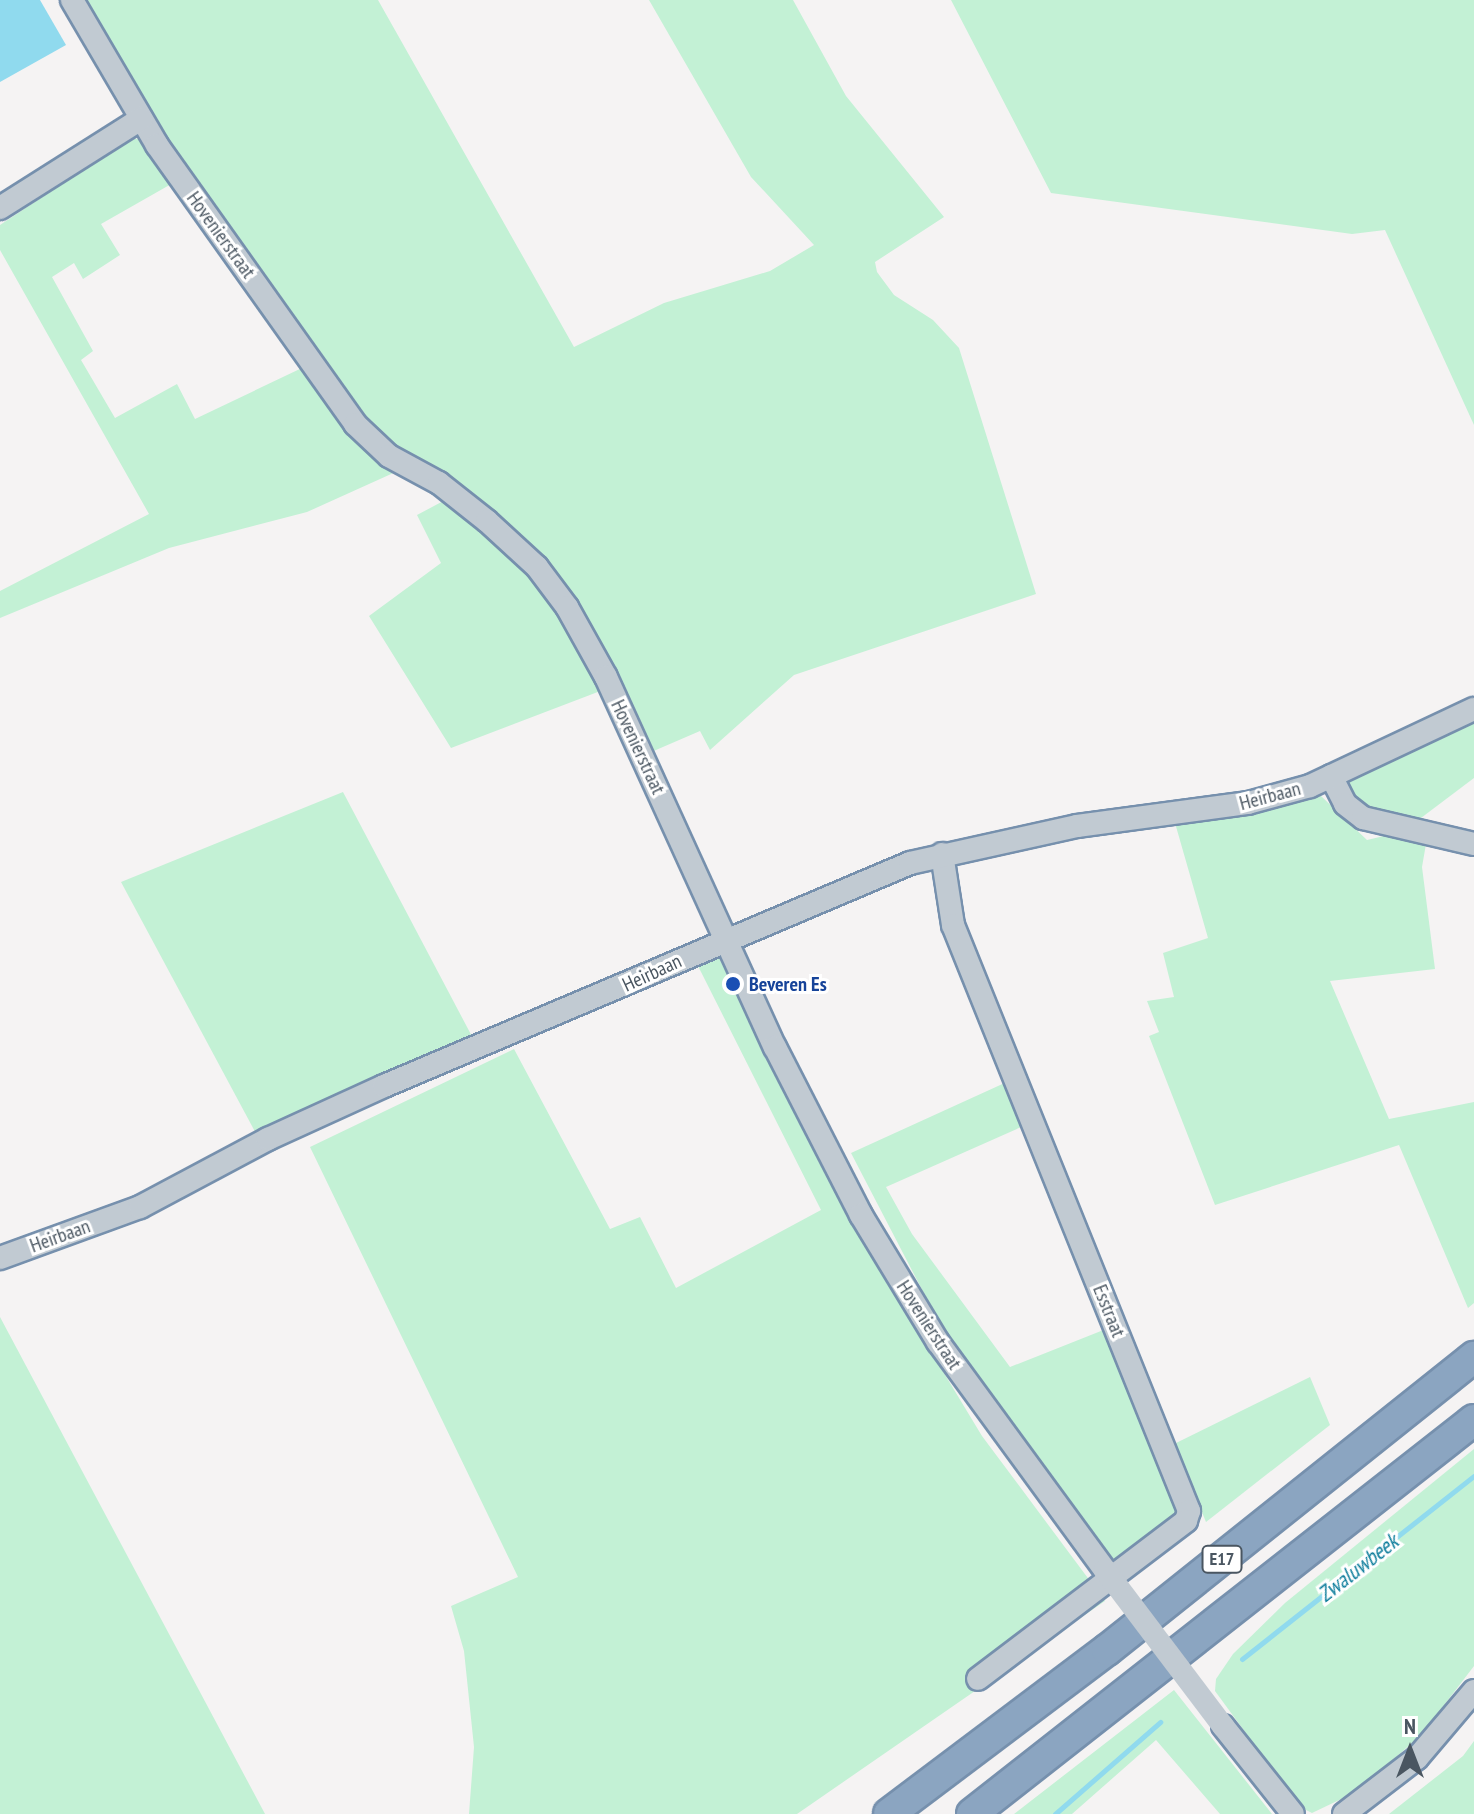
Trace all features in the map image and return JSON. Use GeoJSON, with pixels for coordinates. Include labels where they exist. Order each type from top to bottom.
{"type":"FeatureCollection","features":[{"type":"Feature","properties":{"kind":"highway","name":"E17"},"geometry":{"type":"LineString","coordinates":[[889,1814],[1107,1650],[1474,1357]]}},
{"type":"Feature","properties":{"kind":"highway","name":"E17"},"geometry":{"type":"LineString","coordinates":[[972,1814],[1474,1420]]}},
{"type":"Feature","properties":{"kind":"street","name":"Hovenierstraat"},"geometry":{"type":"LineString","coordinates":[[72,0],[141,119],[362,432],[487,521],[537,567],[567,607],[606,677],[727,940],[869,1228],[938,1342],[1105,1570],[1293,1814]]}},
{"type":"Feature","properties":{"kind":"street"},"geometry":{"type":"LineString","coordinates":[[0,208],[141,119]]}},
{"type":"Feature","properties":{"kind":"street","name":"Heirbaan"},"geometry":{"type":"LineString","coordinates":[[0,1258],[140,1207],[297,1126],[863,880],[942,854],[1077,826],[1248,803],[1331,776],[1474,709]]}},
{"type":"Feature","properties":{"kind":"street"},"geometry":{"type":"LineString","coordinates":[[1331,776],[1345,804],[1363,818],[1474,844]]}},
{"type":"Feature","properties":{"kind":"street","name":"Esstraat"},"geometry":{"type":"LineString","coordinates":[[942,854],[953,925],[1189,1511],[1186,1521],[978,1679]]}},
{"type":"Feature","properties":{"kind":"street"},"geometry":{"type":"LineString","coordinates":[[1344,1814],[1417,1758],[1474,1691]]}},
{"type":"Feature","properties":{"kind":"green space"},"geometry":{"type":"Polygon","coordinates":[[[81,0],[378,0],[574,347],[664,303],[770,271],[814,245],[751,177],[649,0],[793,0],[846,96],[944,217],[875,262],[877,272],[894,295],[933,320],[959,348],[1036,594],[794,675],[710,750],[700,731],[649,753],[587,626],[361,420],[165,144],[81,0]]]}},
{"type":"Feature","properties":{"kind":"green space"},"geometry":{"type":"Polygon","coordinates":[[[951,0],[1474,0],[1474,425],[1385,230],[1352,234],[1051,193],[951,0]]]}},
{"type":"Feature","properties":{"kind":"green space"},"geometry":{"type":"Polygon","coordinates":[[[130,139],[141,139],[173,183],[101,224],[120,255],[83,279],[74,263],[52,277],[93,351],[81,360],[115,418],[177,384],[195,419],[304,367],[400,470],[307,512],[169,548],[0,618],[0,591],[149,514],[0,250],[0,225],[130,139]]]}},
{"type":"Feature","properties":{"kind":"green space"},"geometry":{"type":"Polygon","coordinates":[[[449,498],[532,572],[603,690],[451,748],[369,616],[441,563],[417,515],[449,498]]]}},
{"type":"Feature","properties":{"kind":"green space"},"geometry":{"type":"Polygon","coordinates":[[[1474,723],[1474,778],[1413,824],[1367,814],[1348,792],[1349,780],[1474,723]]]}},
{"type":"Feature","properties":{"kind":"green space"},"geometry":{"type":"Polygon","coordinates":[[[343,792],[476,1044],[259,1139],[121,882],[343,792]]]}},
{"type":"Feature","properties":{"kind":"green space"},"geometry":{"type":"Polygon","coordinates":[[[1321,796],[1367,840],[1388,835],[1426,844],[1422,867],[1435,969],[1330,981],[1389,1119],[1474,1102],[1474,1303],[1468,1308],[1399,1145],[1215,1205],[1149,1036],[1159,1032],[1147,1001],[1174,997],[1163,953],[1208,938],[1175,823],[1321,796]]]}},
{"type":"Feature","properties":{"kind":"green space"},"geometry":{"type":"Polygon","coordinates":[[[717,954],[849,1216],[982,1436],[1105,1601],[797,1814],[469,1814],[474,1747],[464,1651],[451,1606],[518,1577],[310,1147],[514,1049],[610,1229],[640,1217],[676,1288],[821,1210],[697,964],[717,954]]]}},
{"type":"Feature","properties":{"kind":"green space"},"geometry":{"type":"Polygon","coordinates":[[[1009,1081],[1028,1124],[886,1187],[912,1234],[1010,1367],[1106,1329],[1186,1509],[1116,1564],[943,1330],[851,1153],[1009,1081]]]}},
{"type":"Feature","properties":{"kind":"green space"},"geometry":{"type":"Polygon","coordinates":[[[0,1317],[265,1814],[0,1814],[0,1317]]]}},
{"type":"Feature","properties":{"kind":"green space"},"geometry":{"type":"Polygon","coordinates":[[[1310,1377],[1330,1425],[1206,1522],[1174,1444],[1310,1377]]]}},
{"type":"Feature","properties":{"kind":"green space"},"geometry":{"type":"Polygon","coordinates":[[[1474,1449],[1474,1666],[1422,1734],[1358,1791],[1312,1813],[1300,1807],[1215,1691],[1216,1679],[1233,1654],[1285,1603],[1474,1449]]]}},
{"type":"Feature","properties":{"kind":"green space"},"geometry":{"type":"Polygon","coordinates":[[[1174,1690],[1272,1814],[1220,1814],[1156,1740],[1072,1814],[1014,1814],[1174,1690]]]}},
{"type":"Feature","properties":{"kind":"green space"},"geometry":{"type":"Polygon","coordinates":[[[1474,1741],[1474,1814],[1389,1814],[1463,1756],[1474,1741]]]}},
{"type":"Feature","properties":{"kind":"water"},"geometry":{"type":"Polygon","coordinates":[[[0,0],[40,0],[66,45],[0,82],[0,0]]]}},
{"type":"Feature","properties":{"kind":"waterway","name":"Zwaluwbeek"},"geometry":{"type":"LineString","coordinates":[[1242,1659],[1474,1476]]}},
{"type":"Feature","properties":{"kind":"waterway","name":"Zwaluwbeek"},"geometry":{"type":"LineString","coordinates":[[1055,1814],[1160,1722]]}},
{"type":"Feature","properties":{"kind":"place","name":"Beveren Es"},"geometry":{"type":"Point","coordinates":[733,984]}}]}
